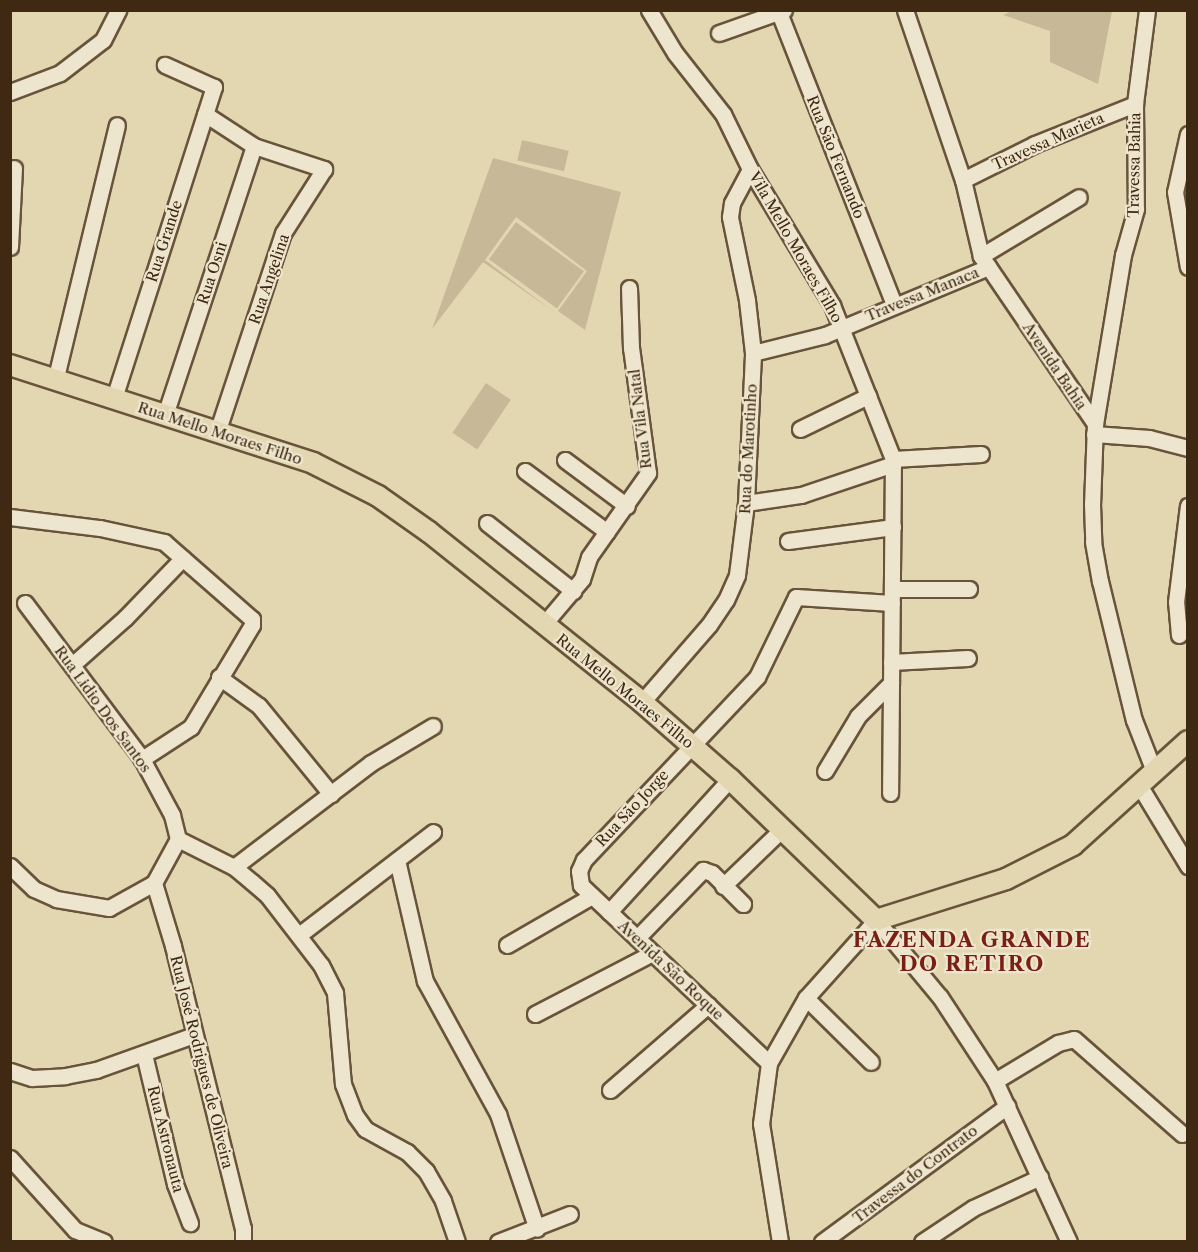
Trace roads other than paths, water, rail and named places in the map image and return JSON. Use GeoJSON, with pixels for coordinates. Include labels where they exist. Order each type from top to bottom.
{"type":"FeatureCollection","features":[{"type":"Feature","properties":{"kind":"main road","name":"Rua Mello Moraes Filho"},"geometry":{"type":"LineString","coordinates":[[12,369],[56,377],[114,398],[168,407],[217,432],[267,443],[378,496],[642,702],[730,779],[876,920]]}},
{"type":"Feature","properties":{"kind":"main road"},"geometry":{"type":"LineString","coordinates":[[876,920],[978,889],[1039,863],[1073,845],[1188,741]]}},
{"type":"Feature","properties":{"kind":"street"},"geometry":{"type":"LineString","coordinates":[[10,92],[60,73],[103,40],[118,10]]}},
{"type":"Feature","properties":{"kind":"street","name":"Vila Mello Moraes Filho"},"geometry":{"type":"LineString","coordinates":[[649,10],[675,53],[723,114],[750,169],[805,258],[843,327],[893,461],[890,793]]}},
{"type":"Feature","properties":{"kind":"street","name":"Avenida Bahia"},"geometry":{"type":"LineString","coordinates":[[905,10],[963,180],[984,261],[1094,429]]}},
{"type":"Feature","properties":{"kind":"street","name":"Travessa Bahia"},"geometry":{"type":"LineString","coordinates":[[1094,429],[1123,255],[1136,209],[1135,104],[1147,10]]}},
{"type":"Feature","properties":{"kind":"street"},"geometry":{"type":"LineString","coordinates":[[719,33],[780,11]]}},
{"type":"Feature","properties":{"kind":"street","name":"Rua São Fernando"},"geometry":{"type":"LineString","coordinates":[[780,11],[894,304]]}},
{"type":"Feature","properties":{"kind":"street","name":"Rua Grande"},"geometry":{"type":"LineString","coordinates":[[114,398],[213,84],[165,65]]}},
{"type":"Feature","properties":{"kind":"street","name":"Travessa Marieta"},"geometry":{"type":"LineString","coordinates":[[963,180],[1035,144],[1135,104]]}},
{"type":"Feature","properties":{"kind":"street"},"geometry":{"type":"LineString","coordinates":[[205,114],[254,146]]}},
{"type":"Feature","properties":{"kind":"street"},"geometry":{"type":"LineString","coordinates":[[56,377],[117,125]]}},
{"type":"Feature","properties":{"kind":"street"},"geometry":{"type":"LineString","coordinates":[[1188,134],[1175,192],[1188,267]]}},
{"type":"Feature","properties":{"kind":"street","name":"Rua Osni"},"geometry":{"type":"LineString","coordinates":[[168,407],[254,146]]}},
{"type":"Feature","properties":{"kind":"street","name":"Rua Angelina"},"geometry":{"type":"LineString","coordinates":[[217,432],[280,240],[324,169],[254,146]]}},
{"type":"Feature","properties":{"kind":"street"},"geometry":{"type":"LineString","coordinates":[[10,246],[14,168]]}},
{"type":"Feature","properties":{"kind":"street","name":"Rua do Marotinho"},"geometry":{"type":"LineString","coordinates":[[642,702],[726,600],[741,555],[746,503],[753,353],[747,300],[730,217],[732,203],[750,169]]}},
{"type":"Feature","properties":{"kind":"street","name":"Travessa Manaca"},"geometry":{"type":"LineString","coordinates":[[753,353],[843,327],[984,261],[1079,197]]}},
{"type":"Feature","properties":{"kind":"street","name":"Rua Vila Natal"},"geometry":{"type":"LineString","coordinates":[[544,624],[573,591],[607,532],[645,482],[648,468],[630,337],[629,288]]}},
{"type":"Feature","properties":{"kind":"street"},"geometry":{"type":"LineString","coordinates":[[800,429],[868,396]]}},
{"type":"Feature","properties":{"kind":"street"},"geometry":{"type":"LineString","coordinates":[[1154,771],[1131,711],[1093,542],[1094,429],[1149,438],[1188,448]]}},
{"type":"Feature","properties":{"kind":"street"},"geometry":{"type":"LineString","coordinates":[[746,503],[801,495],[893,461],[981,453]]}},
{"type":"Feature","properties":{"kind":"street"},"geometry":{"type":"LineString","coordinates":[[565,460],[627,506]]}},
{"type":"Feature","properties":{"kind":"street"},"geometry":{"type":"LineString","coordinates":[[525,471],[607,532]]}},
{"type":"Feature","properties":{"kind":"street"},"geometry":{"type":"LineString","coordinates":[[1179,635],[1176,602],[1188,506]]}},
{"type":"Feature","properties":{"kind":"street"},"geometry":{"type":"LineString","coordinates":[[10,517],[138,535],[164,542],[252,621],[186,733],[142,759]]}},
{"type":"Feature","properties":{"kind":"street"},"geometry":{"type":"LineString","coordinates":[[487,523],[573,591]]}},
{"type":"Feature","properties":{"kind":"street"},"geometry":{"type":"LineString","coordinates":[[788,541],[893,527]]}},
{"type":"Feature","properties":{"kind":"street"},"geometry":{"type":"LineString","coordinates":[[72,665],[125,618],[183,558]]}},
{"type":"Feature","properties":{"kind":"street"},"geometry":{"type":"LineString","coordinates":[[691,745],[757,676],[796,597],[892,596],[969,589]]}},
{"type":"Feature","properties":{"kind":"street","name":"Rua Lidio Dos Santos"},"geometry":{"type":"LineString","coordinates":[[25,603],[142,759],[172,815],[178,839]]}},
{"type":"Feature","properties":{"kind":"street"},"geometry":{"type":"LineString","coordinates":[[891,662],[969,658]]}},
{"type":"Feature","properties":{"kind":"street"},"geometry":{"type":"LineString","coordinates":[[219,677],[259,706],[331,794]]}},
{"type":"Feature","properties":{"kind":"street"},"geometry":{"type":"LineString","coordinates":[[825,771],[858,716],[891,683]]}},
{"type":"Feature","properties":{"kind":"street"},"geometry":{"type":"LineString","coordinates":[[234,867],[393,748],[433,726]]}},
{"type":"Feature","properties":{"kind":"street","name":"Rua São Jorge"},"geometry":{"type":"LineString","coordinates":[[578,875],[584,860],[691,745]]}},
{"type":"Feature","properties":{"kind":"street"},"geometry":{"type":"LineString","coordinates":[[609,912],[730,779]]}},
{"type":"Feature","properties":{"kind":"street"},"geometry":{"type":"LineString","coordinates":[[1139,785],[1188,866]]}},
{"type":"Feature","properties":{"kind":"street"},"geometry":{"type":"LineString","coordinates":[[723,886],[782,829]]}},
{"type":"Feature","properties":{"kind":"street"},"geometry":{"type":"LineString","coordinates":[[299,935],[433,832]]}},
{"type":"Feature","properties":{"kind":"street"},"geometry":{"type":"LineString","coordinates":[[10,866],[34,889],[88,906],[110,908],[154,883],[178,839],[234,867],[267,896],[299,935],[335,993],[343,1084],[355,1115],[365,1128],[406,1152],[426,1171],[443,1201],[457,1242]]}},
{"type":"Feature","properties":{"kind":"street"},"geometry":{"type":"LineString","coordinates":[[397,860],[425,981],[498,1114],[537,1229]]}},
{"type":"Feature","properties":{"kind":"street"},"geometry":{"type":"LineString","coordinates":[[637,938],[699,872],[712,873],[743,904]]}},
{"type":"Feature","properties":{"kind":"street","name":"Avenida São Roque"},"geometry":{"type":"LineString","coordinates":[[578,875],[581,885],[592,896],[769,1063]]}},
{"type":"Feature","properties":{"kind":"street","name":"Rua José Rodrigues de Oliveira"},"geometry":{"type":"LineString","coordinates":[[154,883],[243,1228],[243,1242]]}},
{"type":"Feature","properties":{"kind":"street"},"geometry":{"type":"LineString","coordinates":[[507,945],[592,896]]}},
{"type":"Feature","properties":{"kind":"street"},"geometry":{"type":"LineString","coordinates":[[780,1242],[761,1124],[769,1063],[806,998],[876,920],[940,997],[995,1081],[1069,1242]]}},
{"type":"Feature","properties":{"kind":"street"},"geometry":{"type":"LineString","coordinates":[[535,1014],[652,953]]}},
{"type":"Feature","properties":{"kind":"street"},"geometry":{"type":"LineString","coordinates":[[806,998],[871,1062]]}},
{"type":"Feature","properties":{"kind":"street"},"geometry":{"type":"LineString","coordinates":[[610,1090],[708,1005]]}},
{"type":"Feature","properties":{"kind":"street"},"geometry":{"type":"LineString","coordinates":[[10,1071],[32,1078],[65,1076],[144,1054],[195,1035]]}},
{"type":"Feature","properties":{"kind":"street"},"geometry":{"type":"LineString","coordinates":[[995,1081],[1058,1043],[1074,1040],[1182,1134]]}},
{"type":"Feature","properties":{"kind":"street","name":"Rua Astronauta"},"geometry":{"type":"LineString","coordinates":[[144,1054],[175,1184],[190,1223]]}},
{"type":"Feature","properties":{"kind":"street","name":"Travessa do Contrato"},"geometry":{"type":"LineString","coordinates":[[822,1242],[1007,1106]]}},
{"type":"Feature","properties":{"kind":"street"},"geometry":{"type":"LineString","coordinates":[[10,1158],[75,1230],[104,1242]]}},
{"type":"Feature","properties":{"kind":"street"},"geometry":{"type":"LineString","coordinates":[[922,1242],[973,1208],[1040,1177]]}},
{"type":"Feature","properties":{"kind":"street"},"geometry":{"type":"LineString","coordinates":[[498,1242],[537,1229],[570,1214]]}},
{"type":"Feature","properties":{"kind":"district","name":"FAZENDA GRANDE DO RETIRO"},"geometry":{"type":"Point","coordinates":[972,952]}}]}
